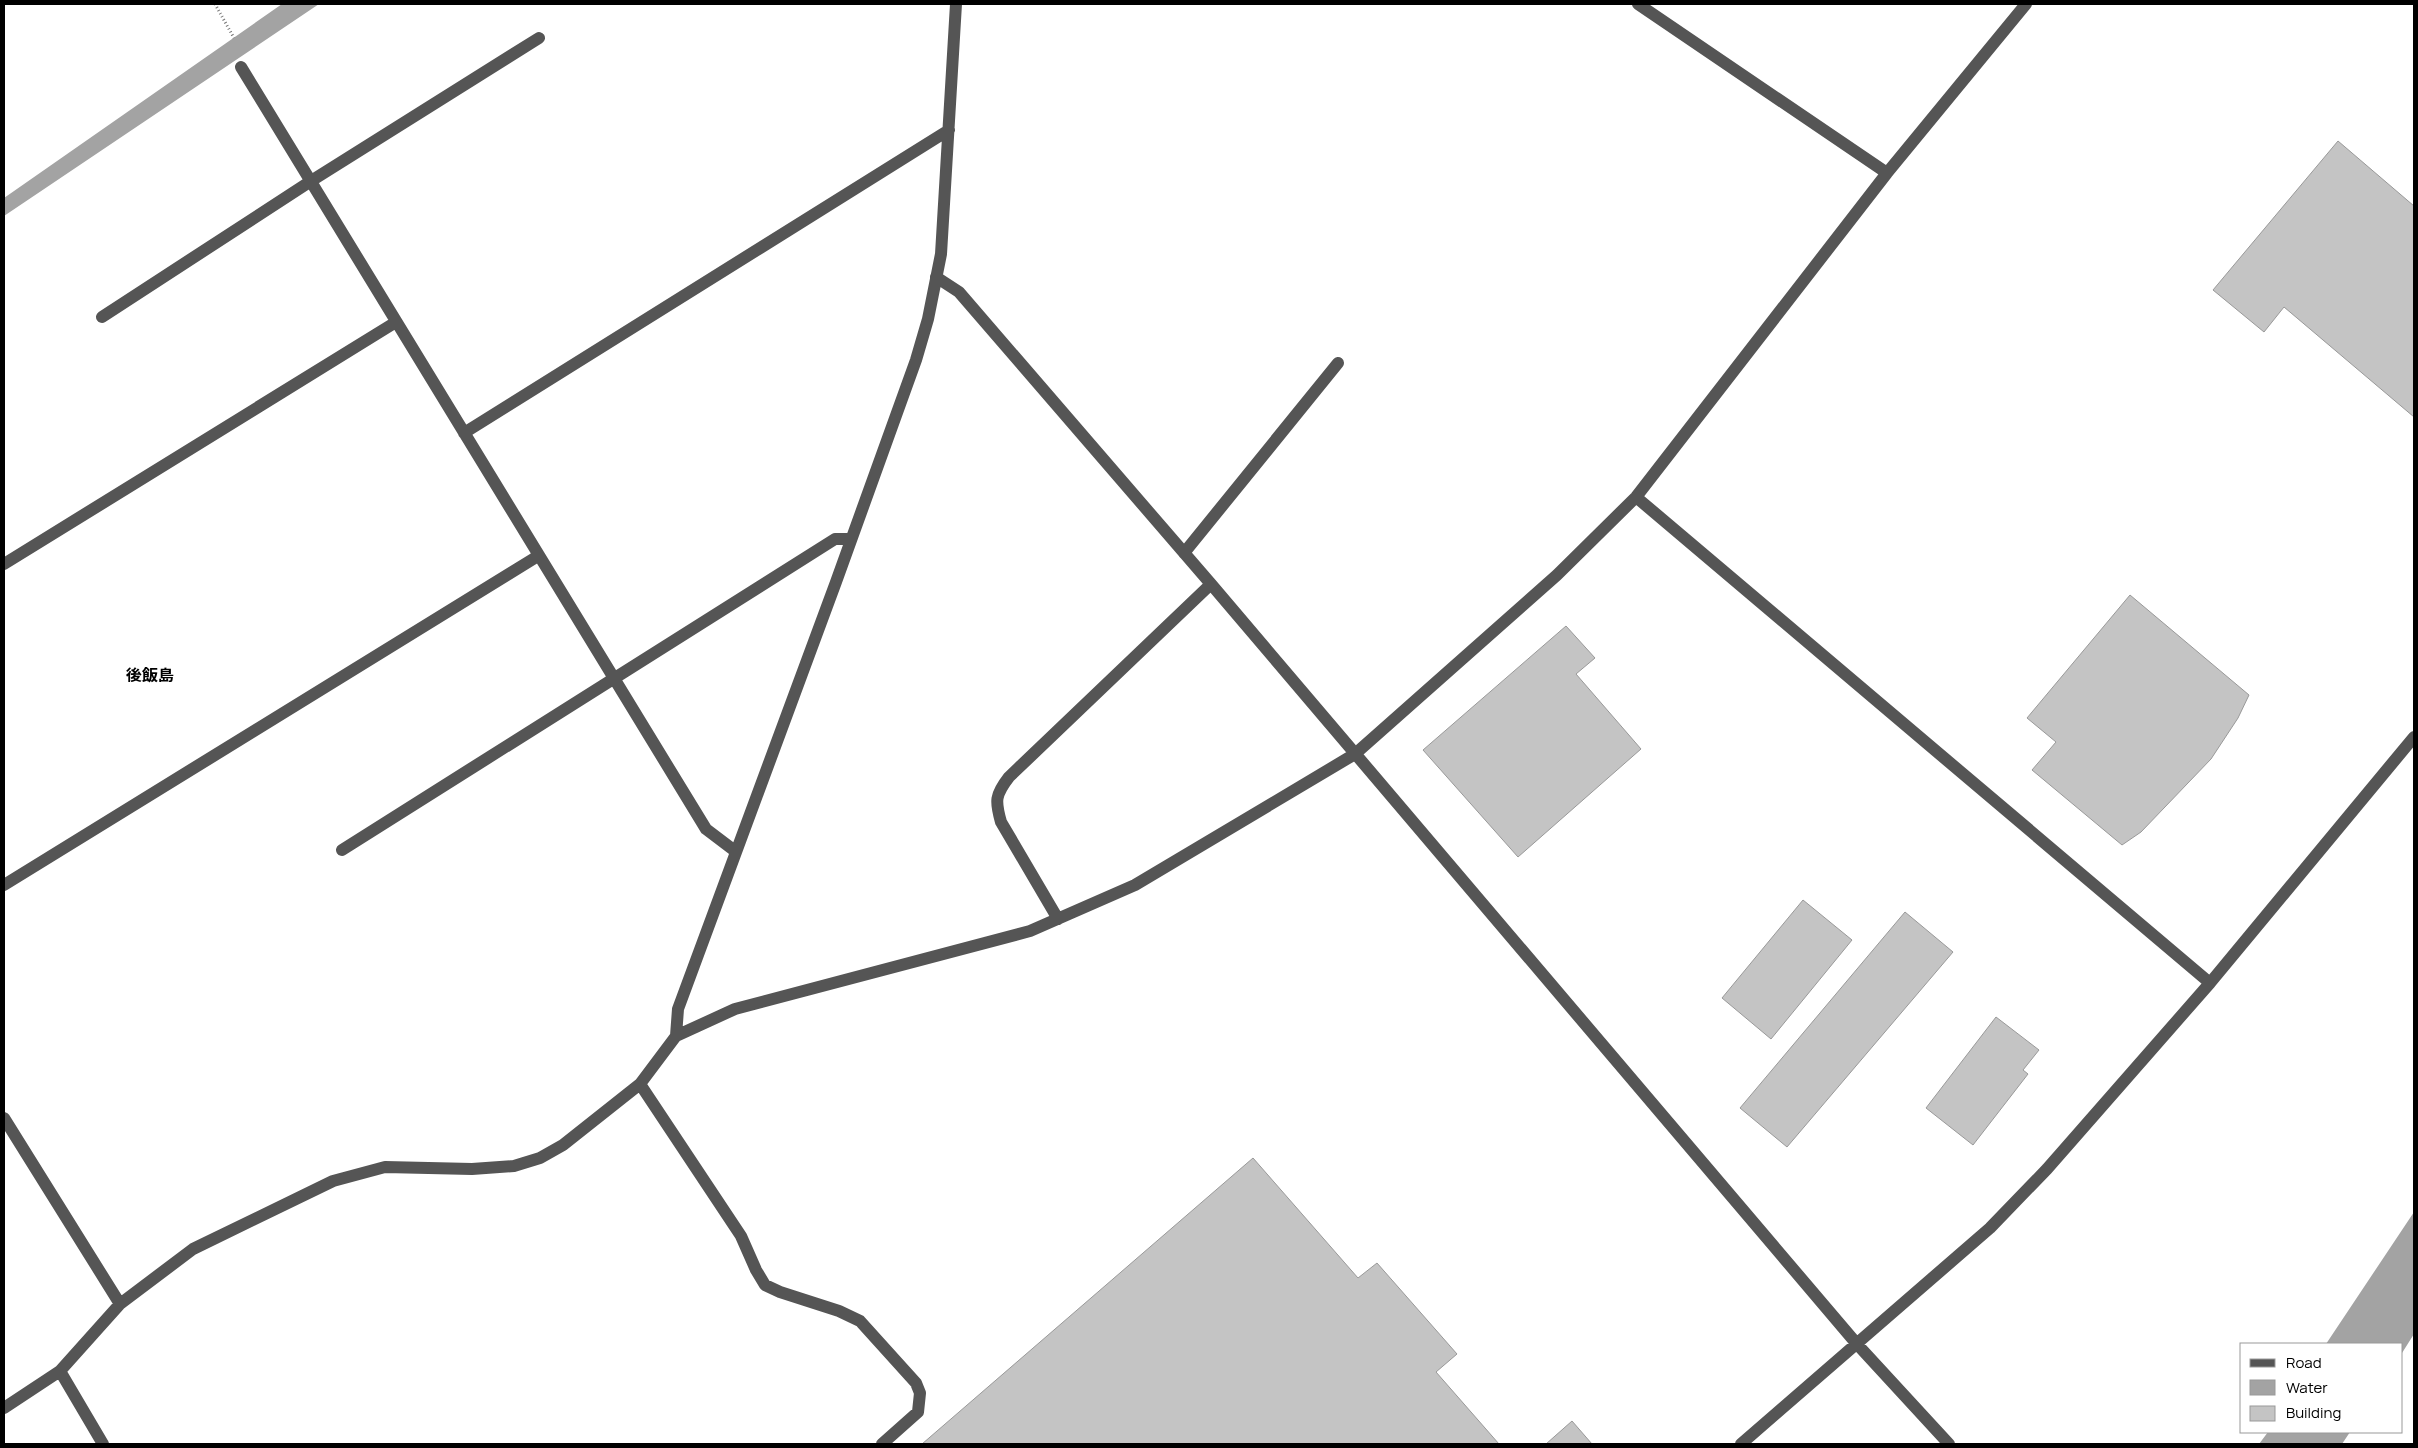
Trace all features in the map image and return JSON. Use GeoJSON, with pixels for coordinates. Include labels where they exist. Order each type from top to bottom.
{"type":"FeatureCollection","features":[{"type":"Feature","properties":{"kind":"street"},"geometry":{"type":"LineString","coordinates":[[676,1036],[678,1009],[916,360],[928,319],[943,226],[956,4]]}},
{"type":"Feature","properties":{"kind":"street"},"geometry":{"type":"LineString","coordinates":[[1638,4],[1887,173]]}},
{"type":"Feature","properties":{"kind":"street"},"geometry":{"type":"LineString","coordinates":[[4,1408],[60,1371],[120,1304],[193,1250],[333,1181],[386,1166],[472,1169],[514,1166],[540,1158],[563,1145],[640,1084],[676,1036],[735,1009],[1030,931],[1135,885],[1355,754],[1557,575],[1636,496],[1887,173],[2026,4]]}},
{"type":"Feature","properties":{"kind":"street"},"geometry":{"type":"LineString","coordinates":[[102,318],[311,181],[539,38]]}},
{"type":"Feature","properties":{"kind":"street"},"geometry":{"type":"LineString","coordinates":[[241,67],[706,829],[735,851]]}},
{"type":"Feature","properties":{"kind":"street"},"geometry":{"type":"LineString","coordinates":[[464,433],[949,130]]}},
{"type":"Feature","properties":{"kind":"street"},"geometry":{"type":"LineString","coordinates":[[936,277],[958,292],[1211,584],[1856,1343],[1949,1444]]}},
{"type":"Feature","properties":{"kind":"street"},"geometry":{"type":"LineString","coordinates":[[4,564],[396,322]]}},
{"type":"Feature","properties":{"kind":"street"},"geometry":{"type":"LineString","coordinates":[[1184,553],[1338,362]]}},
{"type":"Feature","properties":{"kind":"street"},"geometry":{"type":"LineString","coordinates":[[1636,496],[2210,983]]}},
{"type":"Feature","properties":{"kind":"street"},"geometry":{"type":"LineString","coordinates":[[342,850],[835,540],[851,538]]}},
{"type":"Feature","properties":{"kind":"street"},"geometry":{"type":"LineString","coordinates":[[4,885],[538,556]]}},
{"type":"Feature","properties":{"kind":"street"},"geometry":{"type":"LineString","coordinates":[[1058,919],[1001,822],[996,804],[999,790],[1009,777],[1211,584]]}},
{"type":"Feature","properties":{"kind":"street"},"geometry":{"type":"LineString","coordinates":[[1741,1444],[1990,1228],[2046,1169],[2210,983],[2414,737]]}},
{"type":"Feature","properties":{"kind":"street"},"geometry":{"type":"LineString","coordinates":[[640,1084],[741,1236],[765,1285],[780,1292],[839,1311],[860,1321],[916,1383],[920,1393],[918,1412],[882,1444]]}},
{"type":"Feature","properties":{"kind":"street"},"geometry":{"type":"LineString","coordinates":[[4,1118],[120,1304]]}},
{"type":"Feature","properties":{"kind":"street"},"geometry":{"type":"LineString","coordinates":[[60,1371],[103,1444]]}},
{"type":"Feature","properties":{"kind":"path"},"geometry":{"type":"LineString","coordinates":[[215,4],[233,32]]}},
{"type":"Feature","properties":{"kind":"water"},"geometry":{"type":"Polygon","coordinates":[[[282,4],[319,4],[4,216],[4,198],[282,4]]]}},
{"type":"Feature","properties":{"kind":"water"},"geometry":{"type":"Polygon","coordinates":[[[2414,1212],[2414,1334],[2403,1351],[2403,1343],[2327,1343],[2414,1212]]]}},
{"type":"Feature","properties":{"kind":"water"},"geometry":{"type":"Polygon","coordinates":[[[2267,1433],[2349,1433],[2342,1444],[2259,1444],[2267,1433]]]}},
{"type":"Feature","properties":{"kind":"building"},"geometry":{"type":"Polygon","coordinates":[[[2338,141],[2414,206],[2414,417],[2284,307],[2264,332],[2213,290],[2338,141]]]}},
{"type":"Feature","properties":{"kind":"building"},"geometry":{"type":"Polygon","coordinates":[[[2130,595],[2249,695],[2238,718],[2211,759],[2141,832],[2122,845],[2032,770],[2056,742],[2027,718],[2130,595]]]}},
{"type":"Feature","properties":{"kind":"building"},"geometry":{"type":"Polygon","coordinates":[[[1566,626],[1595,658],[1576,674],[1641,749],[1518,857],[1423,750],[1566,626]]]}},
{"type":"Feature","properties":{"kind":"building"},"geometry":{"type":"Polygon","coordinates":[[[1803,900],[1852,940],[1771,1039],[1722,998],[1803,900]]]}},
{"type":"Feature","properties":{"kind":"building"},"geometry":{"type":"Polygon","coordinates":[[[1905,912],[1953,952],[1787,1147],[1740,1108],[1905,912]]]}},
{"type":"Feature","properties":{"kind":"building"},"geometry":{"type":"Polygon","coordinates":[[[1996,1017],[2039,1050],[2023,1070],[2028,1074],[1973,1145],[1926,1108],[1996,1017]]]}},
{"type":"Feature","properties":{"kind":"building"},"geometry":{"type":"Polygon","coordinates":[[[1253,1158],[1358,1278],[1377,1263],[1457,1354],[1436,1372],[1499,1444],[922,1444],[1253,1158]]]}},
{"type":"Feature","properties":{"kind":"building"},"geometry":{"type":"Polygon","coordinates":[[[1572,1421],[1592,1444],[1546,1444],[1572,1421]]]}},
{"type":"Feature","properties":{"kind":"district","name":"後飯島"},"geometry":{"type":"Point","coordinates":[150,675]}}]}
